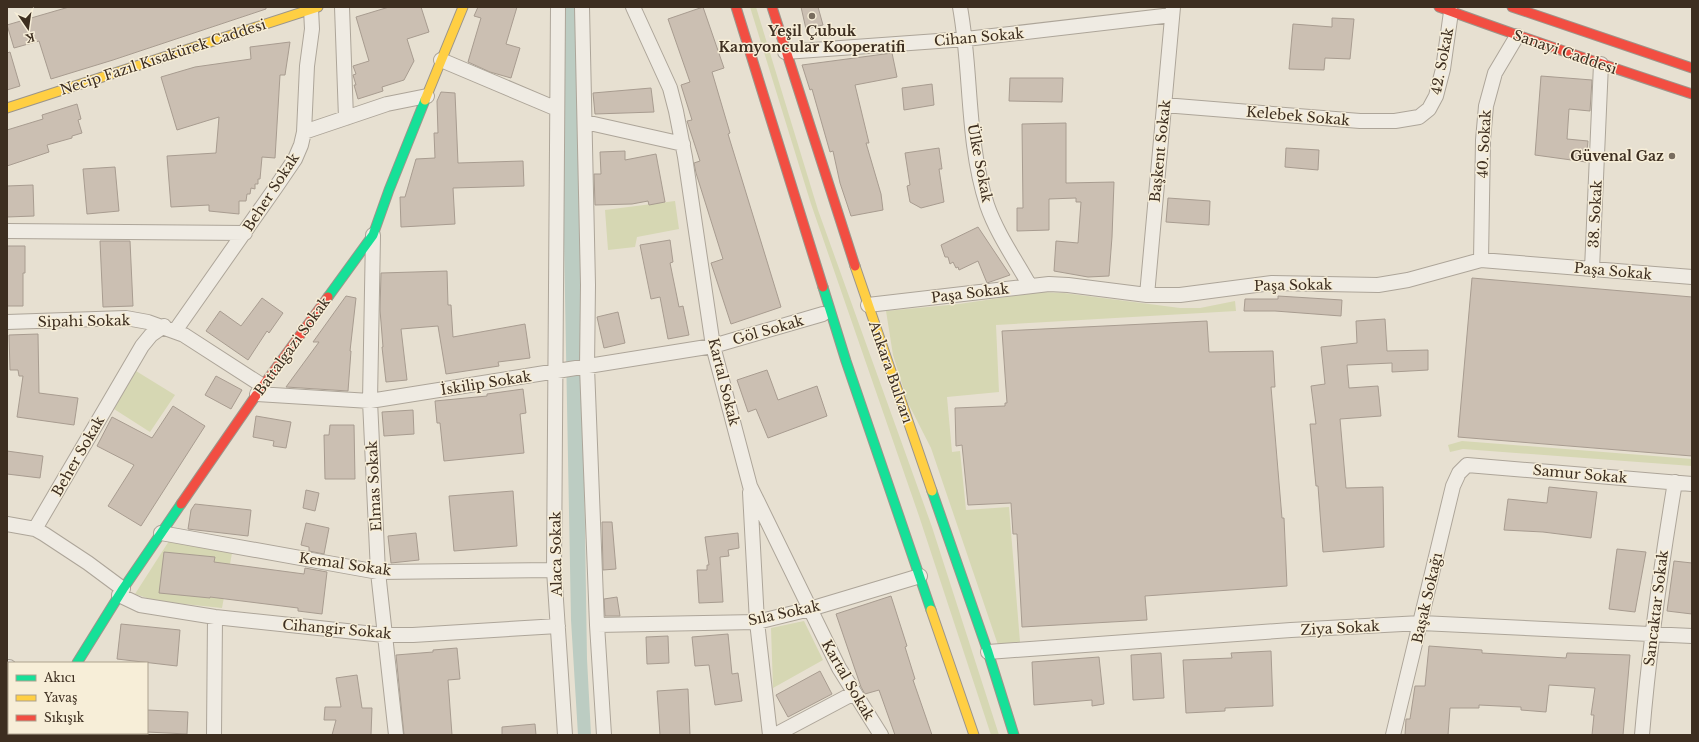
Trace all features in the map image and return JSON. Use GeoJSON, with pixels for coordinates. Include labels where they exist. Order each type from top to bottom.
{"type":"FeatureCollection","features":[{"type":"Feature","properties":{"kind":"main road","name":"Battalgazi Sokak"},"geometry":{"type":"LineString","coordinates":[[78,662],[121,592],[260,390],[374,235],[389,190],[462,7]]}},
{"type":"Feature","properties":{"kind":"main road"},"geometry":{"type":"LineString","coordinates":[[736,7],[846,361],[974,735]]}},
{"type":"Feature","properties":{"kind":"main road","name":"Ankara Bulvarı"},"geometry":{"type":"LineString","coordinates":[[772,7],[785,52],[868,305],[988,652],[1014,735]]}},
{"type":"Feature","properties":{"kind":"main road","name":"Sanayi Caddesi"},"geometry":{"type":"LineString","coordinates":[[1512,7],[1692,68]]}},
{"type":"Feature","properties":{"kind":"main road","name":"Necip Fazıl Kısakürek Caddesi"},"geometry":{"type":"LineString","coordinates":[[7,108],[315,8]]}},
{"type":"Feature","properties":{"kind":"main road","name":"Sanayi Caddesi"},"geometry":{"type":"LineString","coordinates":[[1445,9],[1517,36],[1558,48],[1692,94]]}},
{"type":"Feature","properties":{"kind":"street"},"geometry":{"type":"LineString","coordinates":[[342,7],[346,118]]}},
{"type":"Feature","properties":{"kind":"street","name":"Alaca Sokak"},"geometry":{"type":"LineString","coordinates":[[558,7],[557,109],[560,372],[554,570],[565,735]]}},
{"type":"Feature","properties":{"kind":"street"},"geometry":{"type":"LineString","coordinates":[[582,7],[588,285],[585,367],[597,626],[604,735]]}},
{"type":"Feature","properties":{"kind":"street","name":"Kartal Sokak"},"geometry":{"type":"LineString","coordinates":[[633,7],[670,88],[683,144],[714,346],[750,486],[838,668],[881,735]]}},
{"type":"Feature","properties":{"kind":"street","name":"Ülke Sokak"},"geometry":{"type":"LineString","coordinates":[[960,7],[966,39],[972,140],[981,181],[993,218],[1030,286]]}},
{"type":"Feature","properties":{"kind":"street","name":"Beher Sokak"},"geometry":{"type":"LineString","coordinates":[[35,529],[142,346],[151,335],[169,328],[245,233],[294,159],[301,145],[304,132],[307,66],[315,8]]}},
{"type":"Feature","properties":{"kind":"street","name":"42. Sokak"},"geometry":{"type":"LineString","coordinates":[[1429,109],[1436,96],[1440,83],[1445,9]]}},
{"type":"Feature","properties":{"kind":"street","name":"Cihan Sokak"},"geometry":{"type":"LineString","coordinates":[[785,52],[966,39],[1173,11]]}},
{"type":"Feature","properties":{"kind":"street","name":"Başkent Sokak"},"geometry":{"type":"LineString","coordinates":[[1147,295],[1173,11]]}},
{"type":"Feature","properties":{"kind":"street","name":"40. Sokak"},"geometry":{"type":"LineString","coordinates":[[1481,260],[1483,140],[1486,106],[1495,73],[1517,36]]}},
{"type":"Feature","properties":{"kind":"street"},"geometry":{"type":"LineString","coordinates":[[441,60],[557,109]]}},
{"type":"Feature","properties":{"kind":"street","name":"38. Sokak"},"geometry":{"type":"LineString","coordinates":[[1592,269],[1601,64]]}},
{"type":"Feature","properties":{"kind":"street"},"geometry":{"type":"LineString","coordinates":[[304,132],[387,104],[427,96]]}},
{"type":"Feature","properties":{"kind":"street","name":"Kelebek Sokak"},"geometry":{"type":"LineString","coordinates":[[1164,105],[1379,121],[1419,117],[1429,109]]}},
{"type":"Feature","properties":{"kind":"street"},"geometry":{"type":"LineString","coordinates":[[585,122],[683,144]]}},
{"type":"Feature","properties":{"kind":"street"},"geometry":{"type":"LineString","coordinates":[[7,231],[245,233]]}},
{"type":"Feature","properties":{"kind":"street","name":"Elmas Sokak"},"geometry":{"type":"LineString","coordinates":[[374,235],[370,401],[378,572],[396,735]]}},
{"type":"Feature","properties":{"kind":"street","name":"Paşa Sokak"},"geometry":{"type":"LineString","coordinates":[[868,305],[1030,286],[1068,285],[1147,295],[1180,295],[1272,283],[1378,285],[1408,280],[1481,260],[1692,277]]}},
{"type":"Feature","properties":{"kind":"street","name":"Göl Sokak"},"geometry":{"type":"LineString","coordinates":[[714,346],[823,314]]}},
{"type":"Feature","properties":{"kind":"street","name":"Sipahi Sokak"},"geometry":{"type":"LineString","coordinates":[[7,322],[126,318],[169,328],[184,335],[260,390]]}},
{"type":"Feature","properties":{"kind":"street","name":"İskilip Sokak"},"geometry":{"type":"LineString","coordinates":[[260,390],[370,401],[560,372],[714,346]]}},
{"type":"Feature","properties":{"kind":"street","name":"Samur Sokak"},"geometry":{"type":"LineString","coordinates":[[1467,465],[1692,484]]}},
{"type":"Feature","properties":{"kind":"street","name":"Başak Sokağı"},"geometry":{"type":"LineString","coordinates":[[1393,735],[1454,486],[1459,473],[1467,465]]}},
{"type":"Feature","properties":{"kind":"street","name":"Sancaktar Sokak"},"geometry":{"type":"LineString","coordinates":[[1642,735],[1660,571],[1675,482]]}},
{"type":"Feature","properties":{"kind":"street"},"geometry":{"type":"LineString","coordinates":[[750,486],[757,622],[770,735]]}},
{"type":"Feature","properties":{"kind":"street","name":"Cihangir Sokak"},"geometry":{"type":"LineString","coordinates":[[7,524],[35,529],[63,546],[121,592],[140,605],[215,618],[384,635],[558,626]]}},
{"type":"Feature","properties":{"kind":"street","name":"Kemal Sokak"},"geometry":{"type":"LineString","coordinates":[[161,533],[378,572],[554,570]]}},
{"type":"Feature","properties":{"kind":"street","name":"Sıla Sokak"},"geometry":{"type":"LineString","coordinates":[[597,626],[757,622],[810,609],[920,576]]}},
{"type":"Feature","properties":{"kind":"street"},"geometry":{"type":"LineString","coordinates":[[214,735],[215,618]]}},
{"type":"Feature","properties":{"kind":"street","name":"Ziya Sokak"},"geometry":{"type":"LineString","coordinates":[[988,652],[1291,630],[1421,623],[1692,636]]}},
{"type":"Feature","properties":{"kind":"street"},"geometry":{"type":"LineString","coordinates":[[775,735],[854,693]]}},
{"type":"Feature","properties":{"kind":"green space"},"geometry":{"type":"Polygon","coordinates":[[[750,7],[756,7],[818,210],[932,527],[999,735],[991,735],[919,516],[811,204],[750,7]]]}},
{"type":"Feature","properties":{"kind":"green space"},"geometry":{"type":"Polygon","coordinates":[[[675,201],[679,229],[637,237],[635,247],[608,250],[605,210],[675,201]]]}},
{"type":"Feature","properties":{"kind":"green space"},"geometry":{"type":"Polygon","coordinates":[[[1041,292],[1064,293],[1180,308],[1200,308],[1235,301],[1236,311],[996,325],[999,392],[947,397],[952,452],[960,451],[966,510],[1009,507],[1020,642],[998,645],[931,448],[908,403],[893,355],[886,311],[959,304],[1041,292]]]}},
{"type":"Feature","properties":{"kind":"green space"},"geometry":{"type":"Polygon","coordinates":[[[136,371],[175,395],[150,432],[114,409],[136,371]]]}},
{"type":"Feature","properties":{"kind":"green space"},"geometry":{"type":"Polygon","coordinates":[[[1462,441],[1692,459],[1692,466],[1463,449],[1450,452],[1448,445],[1462,441]]]}},
{"type":"Feature","properties":{"kind":"green space"},"geometry":{"type":"Polygon","coordinates":[[[169,541],[232,553],[222,608],[156,601],[135,594],[169,541]]]}},
{"type":"Feature","properties":{"kind":"green space"},"geometry":{"type":"Polygon","coordinates":[[[804,621],[823,660],[773,688],[771,628],[804,621]]]}},
{"type":"Feature","properties":{"kind":"shaded area"},"geometry":{"type":"Polygon","coordinates":[[[562,7],[577,7],[587,659],[591,735],[578,735],[571,620],[564,242],[562,7]]]}},
{"type":"Feature","properties":{"kind":"building"},"geometry":{"type":"Polygon","coordinates":[[[69,7],[266,7],[266,9],[51,79],[39,41],[14,48],[7,25],[69,7]]]}},
{"type":"Feature","properties":{"kind":"building"},"geometry":{"type":"Polygon","coordinates":[[[389,7],[421,7],[429,32],[407,39],[414,61],[404,80],[382,87],[383,91],[358,99],[354,85],[356,85],[353,75],[356,74],[353,66],[369,61],[356,17],[389,7]]]}},
{"type":"Feature","properties":{"kind":"building"},"geometry":{"type":"Polygon","coordinates":[[[478,7],[517,7],[506,44],[520,48],[511,78],[490,72],[468,62],[481,18],[474,16],[478,7]]]}},
{"type":"Feature","properties":{"kind":"building"},"geometry":{"type":"Polygon","coordinates":[[[703,7],[724,68],[712,72],[730,133],[728,134],[781,307],[731,324],[711,263],[723,259],[694,163],[700,161],[687,121],[692,120],[681,85],[690,82],[668,19],[703,7]]]}},
{"type":"Feature","properties":{"kind":"building","name":"Yeşil Çubuk Kamyoncular Kooperatifi"},"geometry":{"type":"Polygon","coordinates":[[[801,7],[818,7],[823,25],[806,29],[801,7]]]}},
{"type":"Feature","properties":{"kind":"building"},"geometry":{"type":"Polygon","coordinates":[[[1332,18],[1354,19],[1350,59],[1325,58],[1324,70],[1289,69],[1293,24],[1332,27],[1332,18]]]}},
{"type":"Feature","properties":{"kind":"building"},"geometry":{"type":"Polygon","coordinates":[[[290,42],[285,75],[280,75],[275,158],[262,157],[260,179],[258,179],[258,184],[255,184],[255,189],[251,188],[250,194],[247,194],[246,201],[239,201],[239,214],[209,211],[209,205],[171,207],[167,156],[216,153],[219,117],[177,130],[161,77],[195,67],[251,59],[250,47],[290,42]]]}},
{"type":"Feature","properties":{"kind":"building"},"geometry":{"type":"Polygon","coordinates":[[[10,52],[20,86],[7,90],[7,53],[10,52]]]}},
{"type":"Feature","properties":{"kind":"building"},"geometry":{"type":"Polygon","coordinates":[[[892,53],[897,77],[855,85],[869,143],[866,143],[881,194],[883,210],[851,216],[840,183],[833,151],[830,152],[812,89],[810,90],[802,65],[892,53]]]}},
{"type":"Feature","properties":{"kind":"building"},"geometry":{"type":"Polygon","coordinates":[[[1541,76],[1592,80],[1590,111],[1569,109],[1567,139],[1588,141],[1586,162],[1535,155],[1541,76]]]}},
{"type":"Feature","properties":{"kind":"building"},"geometry":{"type":"Polygon","coordinates":[[[1010,78],[1063,78],[1062,102],[1009,101],[1010,78]]]}},
{"type":"Feature","properties":{"kind":"building"},"geometry":{"type":"Polygon","coordinates":[[[932,84],[934,105],[904,110],[902,88],[932,84]]]}},
{"type":"Feature","properties":{"kind":"building"},"geometry":{"type":"Polygon","coordinates":[[[651,88],[654,112],[595,114],[593,93],[651,88]]]}},
{"type":"Feature","properties":{"kind":"building"},"geometry":{"type":"Polygon","coordinates":[[[441,92],[455,93],[458,163],[523,161],[524,186],[453,188],[455,224],[401,227],[400,197],[405,197],[416,159],[435,158],[434,133],[438,133],[437,101],[441,92]]]}},
{"type":"Feature","properties":{"kind":"building"},"geometry":{"type":"Polygon","coordinates":[[[77,104],[81,119],[78,120],[82,133],[72,136],[72,138],[47,145],[49,152],[7,166],[7,130],[43,119],[42,115],[77,104]]]}},
{"type":"Feature","properties":{"kind":"building"},"geometry":{"type":"Polygon","coordinates":[[[1066,123],[1066,183],[1114,182],[1109,276],[1088,277],[1054,271],[1056,241],[1078,243],[1081,202],[1076,202],[1076,198],[1049,199],[1049,230],[1017,231],[1017,208],[1023,208],[1022,124],[1066,123]]]}},
{"type":"Feature","properties":{"kind":"building"},"geometry":{"type":"Polygon","coordinates":[[[939,148],[942,169],[939,169],[944,202],[921,208],[910,202],[907,186],[910,185],[905,153],[939,148]]]}},
{"type":"Feature","properties":{"kind":"building"},"geometry":{"type":"Polygon","coordinates":[[[1286,148],[1319,150],[1318,170],[1285,167],[1286,148]]]}},
{"type":"Feature","properties":{"kind":"building"},"geometry":{"type":"Polygon","coordinates":[[[625,151],[625,160],[656,154],[665,202],[649,205],[648,201],[632,204],[595,205],[594,174],[601,174],[600,152],[625,151]]]}},
{"type":"Feature","properties":{"kind":"building"},"geometry":{"type":"Polygon","coordinates":[[[115,167],[119,211],[87,214],[83,169],[115,167]]]}},
{"type":"Feature","properties":{"kind":"building"},"geometry":{"type":"Polygon","coordinates":[[[33,185],[34,216],[7,217],[7,186],[33,185]]]}},
{"type":"Feature","properties":{"kind":"building"},"geometry":{"type":"Polygon","coordinates":[[[1168,198],[1210,201],[1209,225],[1166,222],[1168,198]]]}},
{"type":"Feature","properties":{"kind":"building"},"geometry":{"type":"Polygon","coordinates":[[[978,227],[1010,275],[987,283],[978,261],[959,270],[953,262],[950,264],[948,257],[945,257],[941,245],[978,227]]]}},
{"type":"Feature","properties":{"kind":"building"},"geometry":{"type":"Polygon","coordinates":[[[670,240],[673,262],[670,263],[679,307],[683,306],[689,335],[668,339],[660,297],[651,299],[640,245],[670,240]]]}},
{"type":"Feature","properties":{"kind":"building"},"geometry":{"type":"Polygon","coordinates":[[[100,241],[130,241],[133,306],[103,307],[100,241]]]}},
{"type":"Feature","properties":{"kind":"building"},"geometry":{"type":"Polygon","coordinates":[[[7,246],[25,246],[23,306],[7,306],[7,246]]]}},
{"type":"Feature","properties":{"kind":"building"},"geometry":{"type":"Polygon","coordinates":[[[447,271],[448,305],[451,305],[453,337],[525,324],[530,358],[498,362],[499,366],[446,374],[438,326],[401,329],[407,380],[386,382],[380,310],[381,273],[447,271]]]}},
{"type":"Feature","properties":{"kind":"building"},"geometry":{"type":"Polygon","coordinates":[[[1472,278],[1692,297],[1692,456],[1458,437],[1472,278]]]}},
{"type":"Feature","properties":{"kind":"building"},"geometry":{"type":"Polygon","coordinates":[[[346,296],[356,298],[350,351],[348,391],[286,387],[319,342],[313,342],[346,296]]]}},
{"type":"Feature","properties":{"kind":"building"},"geometry":{"type":"Polygon","coordinates":[[[1278,296],[1342,300],[1341,316],[1275,311],[1244,311],[1245,299],[1278,299],[1278,296]]]}},
{"type":"Feature","properties":{"kind":"building"},"geometry":{"type":"Polygon","coordinates":[[[262,298],[283,313],[269,333],[267,331],[248,360],[206,331],[220,311],[241,326],[262,298]]]}},
{"type":"Feature","properties":{"kind":"building"},"geometry":{"type":"Polygon","coordinates":[[[618,312],[625,343],[604,348],[597,317],[618,312]]]}},
{"type":"Feature","properties":{"kind":"building"},"geometry":{"type":"Polygon","coordinates":[[[1385,319],[1387,351],[1428,350],[1428,370],[1392,372],[1392,363],[1347,365],[1349,388],[1378,386],[1381,416],[1340,419],[1346,488],[1383,487],[1384,547],[1323,552],[1318,486],[1316,486],[1310,424],[1316,424],[1311,386],[1325,384],[1321,347],[1357,343],[1356,321],[1385,319]]]}},
{"type":"Feature","properties":{"kind":"building"},"geometry":{"type":"Polygon","coordinates":[[[1207,321],[1209,352],[1273,351],[1275,387],[1271,387],[1282,518],[1284,518],[1287,586],[1145,596],[1147,620],[1022,627],[1017,534],[1013,534],[1011,503],[968,505],[962,445],[956,446],[955,408],[1005,406],[1005,403],[1007,403],[1002,331],[1207,321]]]}},
{"type":"Feature","properties":{"kind":"building"},"geometry":{"type":"Polygon","coordinates":[[[38,334],[39,393],[78,398],[74,425],[17,417],[23,376],[19,376],[18,370],[10,370],[9,335],[38,334]]]}},
{"type":"Feature","properties":{"kind":"building"},"geometry":{"type":"Polygon","coordinates":[[[767,370],[778,400],[817,386],[827,416],[768,438],[756,409],[748,412],[737,380],[767,370]]]}},
{"type":"Feature","properties":{"kind":"building"},"geometry":{"type":"Polygon","coordinates":[[[216,376],[242,390],[231,409],[205,395],[216,376]]]}},
{"type":"Feature","properties":{"kind":"building"},"geometry":{"type":"Polygon","coordinates":[[[523,389],[526,413],[520,414],[524,453],[444,461],[440,423],[437,423],[435,401],[487,396],[487,394],[523,389]]]}},
{"type":"Feature","properties":{"kind":"building"},"geometry":{"type":"Polygon","coordinates":[[[173,406],[205,426],[141,526],[108,506],[134,465],[97,446],[112,417],[152,438],[173,406]]]}},
{"type":"Feature","properties":{"kind":"building"},"geometry":{"type":"Polygon","coordinates":[[[413,410],[414,434],[384,436],[382,412],[413,410]]]}},
{"type":"Feature","properties":{"kind":"building"},"geometry":{"type":"Polygon","coordinates":[[[256,416],[291,422],[286,448],[273,446],[274,441],[253,437],[256,416]]]}},
{"type":"Feature","properties":{"kind":"building"},"geometry":{"type":"Polygon","coordinates":[[[330,425],[354,425],[355,479],[325,479],[324,435],[329,435],[330,425]]]}},
{"type":"Feature","properties":{"kind":"building"},"geometry":{"type":"Polygon","coordinates":[[[7,451],[43,456],[40,478],[7,474],[7,451]]]}},
{"type":"Feature","properties":{"kind":"building"},"geometry":{"type":"Polygon","coordinates":[[[1549,487],[1597,492],[1591,538],[1543,532],[1504,530],[1508,499],[1547,503],[1549,487]]]}},
{"type":"Feature","properties":{"kind":"building"},"geometry":{"type":"Polygon","coordinates":[[[306,490],[319,493],[315,511],[303,508],[306,490]]]}},
{"type":"Feature","properties":{"kind":"building"},"geometry":{"type":"Polygon","coordinates":[[[513,491],[517,546],[454,551],[449,496],[513,491]]]}},
{"type":"Feature","properties":{"kind":"building"},"geometry":{"type":"Polygon","coordinates":[[[195,504],[251,510],[248,536],[188,529],[191,510],[195,504]]]}},
{"type":"Feature","properties":{"kind":"building"},"geometry":{"type":"Polygon","coordinates":[[[602,522],[612,522],[616,569],[603,570],[602,522]]]}},
{"type":"Feature","properties":{"kind":"building"},"geometry":{"type":"Polygon","coordinates":[[[306,523],[329,528],[324,554],[309,551],[309,547],[301,545],[306,523]]]}},
{"type":"Feature","properties":{"kind":"building"},"geometry":{"type":"Polygon","coordinates":[[[416,533],[419,560],[391,563],[388,536],[416,533]]]}},
{"type":"Feature","properties":{"kind":"building"},"geometry":{"type":"Polygon","coordinates":[[[738,533],[739,548],[728,550],[729,556],[720,557],[723,602],[699,603],[697,570],[707,570],[707,565],[709,565],[705,537],[738,533]]]}},
{"type":"Feature","properties":{"kind":"building"},"geometry":{"type":"Polygon","coordinates":[[[1617,549],[1646,552],[1635,612],[1609,609],[1617,549]]]}},
{"type":"Feature","properties":{"kind":"building"},"geometry":{"type":"Polygon","coordinates":[[[164,552],[215,557],[214,562],[304,574],[305,568],[327,572],[322,614],[298,611],[298,608],[210,597],[159,593],[164,552]]]}},
{"type":"Feature","properties":{"kind":"building"},"geometry":{"type":"Polygon","coordinates":[[[1674,561],[1692,563],[1692,614],[1667,611],[1674,561]]]}},
{"type":"Feature","properties":{"kind":"building"},"geometry":{"type":"Polygon","coordinates":[[[891,596],[907,646],[905,647],[915,679],[913,680],[932,735],[895,735],[879,690],[865,694],[861,687],[836,614],[891,596]]]}},
{"type":"Feature","properties":{"kind":"building"},"geometry":{"type":"Polygon","coordinates":[[[617,597],[620,616],[605,616],[604,599],[617,597]]]}},
{"type":"Feature","properties":{"kind":"building"},"geometry":{"type":"Polygon","coordinates":[[[121,624],[180,630],[177,666],[117,659],[121,624]]]}},
{"type":"Feature","properties":{"kind":"building"},"geometry":{"type":"Polygon","coordinates":[[[728,634],[732,674],[738,673],[742,701],[715,705],[709,665],[695,666],[692,637],[728,634]]]}},
{"type":"Feature","properties":{"kind":"building"},"geometry":{"type":"Polygon","coordinates":[[[668,636],[669,663],[647,664],[646,637],[668,636]]]}},
{"type":"Feature","properties":{"kind":"building"},"geometry":{"type":"Polygon","coordinates":[[[1429,646],[1482,650],[1482,653],[1566,658],[1567,653],[1630,655],[1623,735],[1592,735],[1594,715],[1591,715],[1595,688],[1549,685],[1546,712],[1521,710],[1521,707],[1479,705],[1479,708],[1450,708],[1448,735],[1405,735],[1406,719],[1410,719],[1415,686],[1425,686],[1429,646]]]}},
{"type":"Feature","properties":{"kind":"building"},"geometry":{"type":"Polygon","coordinates":[[[457,648],[460,679],[448,680],[452,735],[404,735],[396,655],[433,652],[433,650],[457,648]]]}},
{"type":"Feature","properties":{"kind":"building"},"geometry":{"type":"Polygon","coordinates":[[[1271,651],[1273,706],[1225,708],[1225,711],[1186,713],[1183,660],[1232,658],[1231,653],[1271,651]]]}},
{"type":"Feature","properties":{"kind":"building"},"geometry":{"type":"Polygon","coordinates":[[[1161,653],[1164,698],[1133,700],[1131,655],[1161,653]]]}},
{"type":"Feature","properties":{"kind":"building"},"geometry":{"type":"Polygon","coordinates":[[[1099,657],[1104,704],[1092,706],[1092,700],[1034,705],[1032,662],[1099,657]]]}},
{"type":"Feature","properties":{"kind":"building"},"geometry":{"type":"Polygon","coordinates":[[[820,671],[832,694],[788,717],[776,695],[820,671]]]}},
{"type":"Feature","properties":{"kind":"building"},"geometry":{"type":"Polygon","coordinates":[[[357,675],[362,708],[372,708],[371,735],[332,735],[336,720],[324,720],[325,707],[341,707],[336,678],[357,675]]]}},
{"type":"Feature","properties":{"kind":"building"},"geometry":{"type":"Polygon","coordinates":[[[688,689],[690,735],[660,735],[657,691],[688,689]]]}},
{"type":"Feature","properties":{"kind":"building"},"geometry":{"type":"Polygon","coordinates":[[[148,710],[188,712],[187,734],[148,732],[148,710]]]}},
{"type":"Feature","properties":{"kind":"building"},"geometry":{"type":"Polygon","coordinates":[[[535,724],[536,735],[502,735],[502,727],[535,724]]]}},
{"type":"Feature","properties":{"kind":"traffic: fast"},"geometry":{"type":"LineString","coordinates":[[328,297],[373,235],[389,190],[425,100]]}},
{"type":"Feature","properties":{"kind":"traffic: fast"},"geometry":{"type":"LineString","coordinates":[[823,287],[846,361],[931,610]]}},
{"type":"Feature","properties":{"kind":"traffic: fast"},"geometry":{"type":"LineString","coordinates":[[932,491],[988,652],[1014,735]]}},
{"type":"Feature","properties":{"kind":"traffic: fast"},"geometry":{"type":"LineString","coordinates":[[78,662],[123,589],[181,504]]}},
{"type":"Feature","properties":{"kind":"traffic: slow"},"geometry":{"type":"LineString","coordinates":[[7,108],[318,7]]}},
{"type":"Feature","properties":{"kind":"traffic: slow"},"geometry":{"type":"LineString","coordinates":[[425,100],[463,7]]}},
{"type":"Feature","properties":{"kind":"traffic: slow"},"geometry":{"type":"LineString","coordinates":[[855,266],[932,491]]}},
{"type":"Feature","properties":{"kind":"traffic: slow"},"geometry":{"type":"LineString","coordinates":[[931,610],[974,735]]}},
{"type":"Feature","properties":{"kind":"traffic: jam"},"geometry":{"type":"LineString","coordinates":[[736,7],[823,287]]}},
{"type":"Feature","properties":{"kind":"traffic: jam"},"geometry":{"type":"LineString","coordinates":[[772,7],[855,266]]}},
{"type":"Feature","properties":{"kind":"traffic: jam"},"geometry":{"type":"LineString","coordinates":[[1439,7],[1565,52],[1692,94]]}},
{"type":"Feature","properties":{"kind":"traffic: jam"},"geometry":{"type":"LineString","coordinates":[[1512,7],[1692,68]]}},
{"type":"Feature","properties":{"kind":"traffic: jam"},"geometry":{"type":"LineString","coordinates":[[181,504],[257,394],[328,297]]}},
{"type":"Feature","properties":{"kind":"place","name":"Yeşil Çubuk Kamyoncular Kooperatifi"},"geometry":{"type":"Point","coordinates":[812,16]}},
{"type":"Feature","properties":{"kind":"place","name":"Güvenal Gaz"},"geometry":{"type":"Point","coordinates":[1672,156]}}]}
